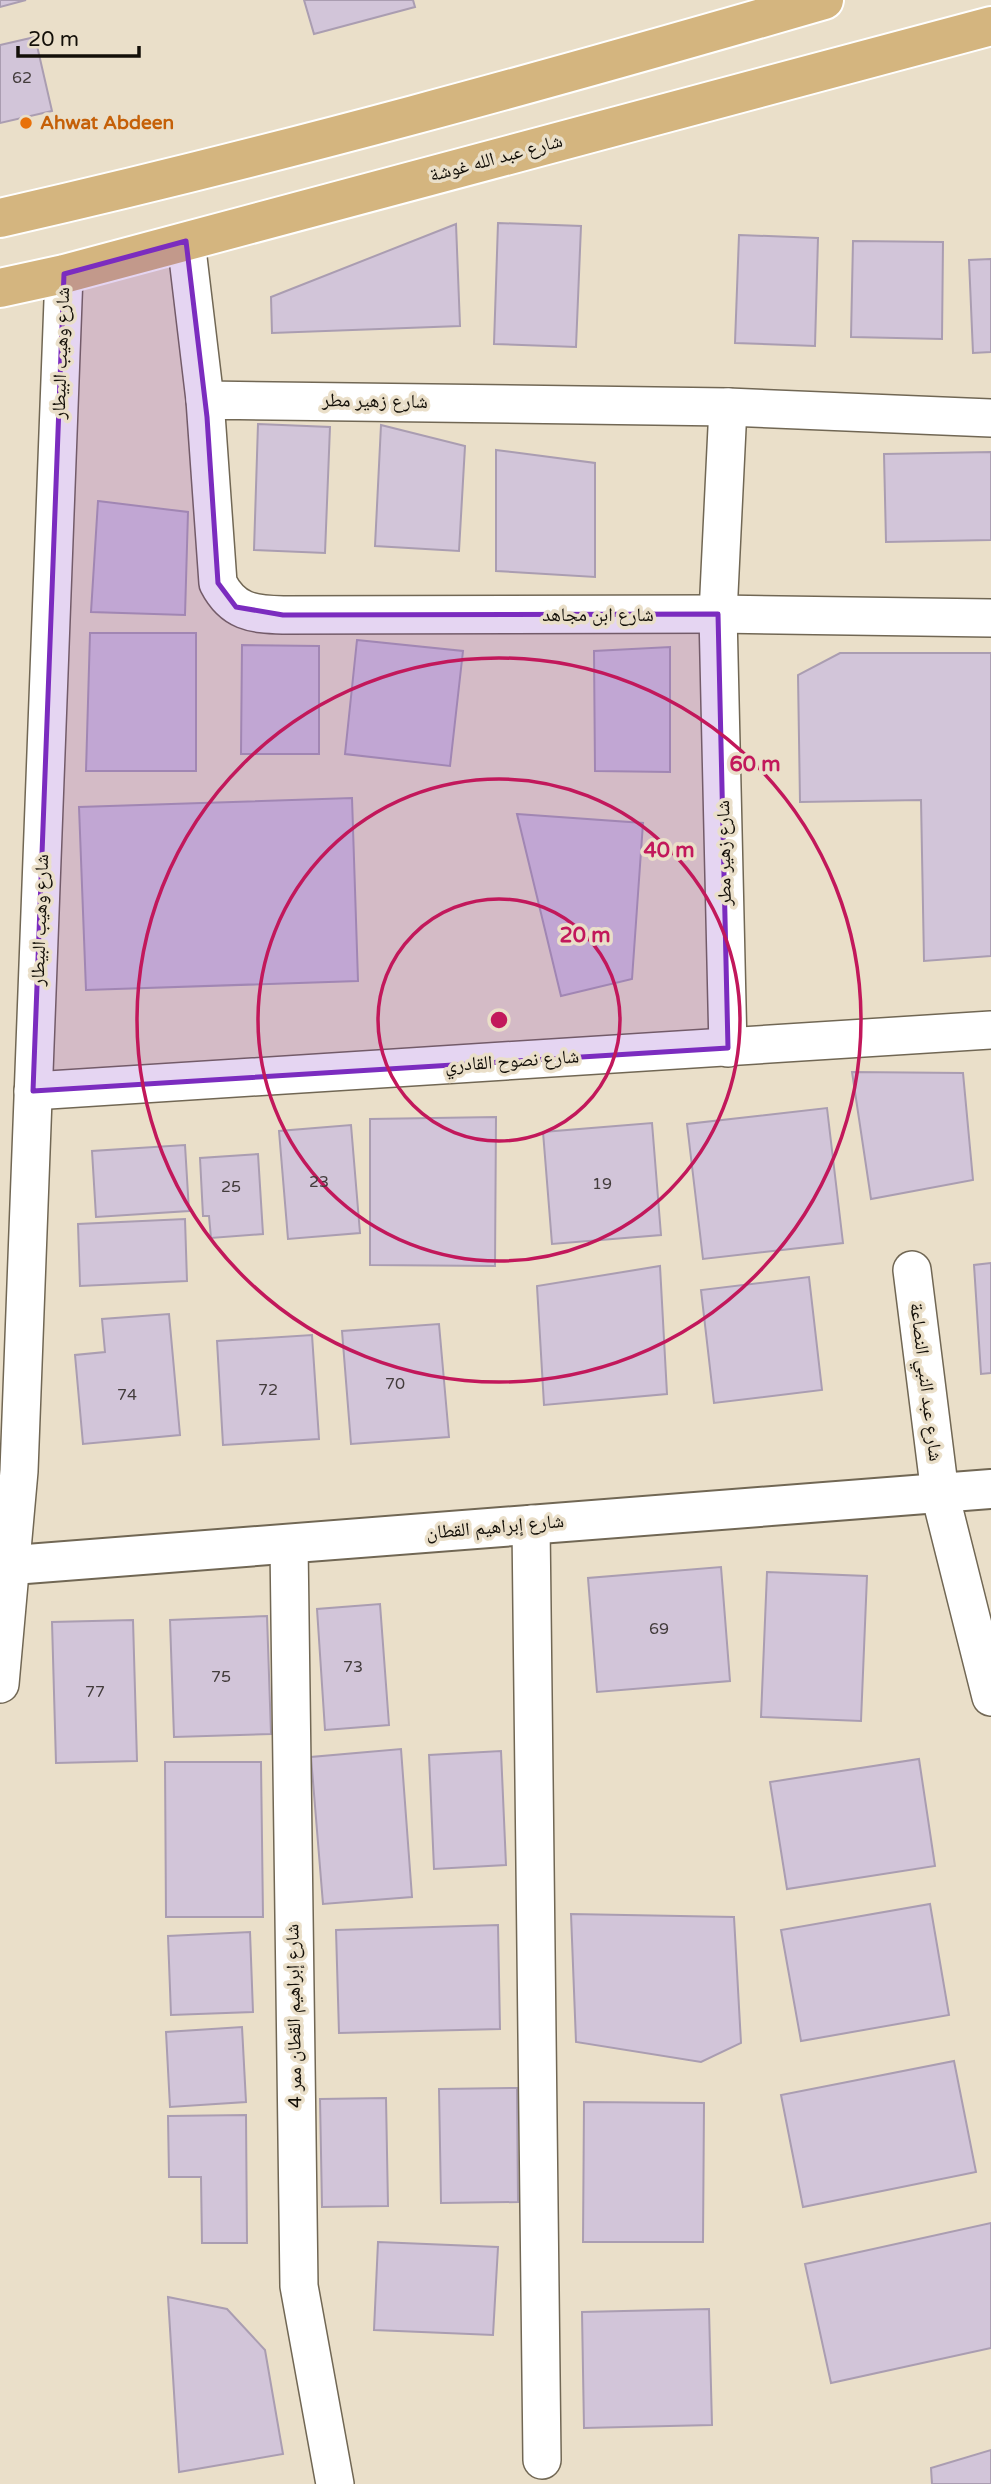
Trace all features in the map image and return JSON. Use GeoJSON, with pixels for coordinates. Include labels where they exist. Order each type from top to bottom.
{"type":"FeatureCollection","features":[{"type":"Feature","properties":{"kind":"main road"},"geometry":{"type":"LineString","coordinates":[[0,218],[123,190],[540,82],[824,0]]}},
{"type":"Feature","properties":{"kind":"main road","name":"شارع عبد الله غوشة"},"geometry":{"type":"LineString","coordinates":[[0,288],[64,274],[991,26]]}},
{"type":"Feature","properties":{"kind":"street"},"geometry":{"type":"LineString","coordinates":[[186,241],[205,400]]}},
{"type":"Feature","properties":{"kind":"street","name":"شارع وهيب البيطار"},"geometry":{"type":"LineString","coordinates":[[0,1684],[5,1566],[19,1471],[64,274]]}},
{"type":"Feature","properties":{"kind":"street","name":"شارع زهير مطر"},"geometry":{"type":"LineString","coordinates":[[205,400],[728,407],[991,418]]}},
{"type":"Feature","properties":{"kind":"street","name":"شارع ابن مجاهد"},"geometry":{"type":"LineString","coordinates":[[205,400],[218,583],[225,597],[236,607],[263,614],[718,614],[991,618]]}},
{"type":"Feature","properties":{"kind":"street","name":"شارع زهير مطر"},"geometry":{"type":"LineString","coordinates":[[728,407],[718,614],[728,1048]]}},
{"type":"Feature","properties":{"kind":"street","name":"شارع نصوح القادري"},"geometry":{"type":"LineString","coordinates":[[33,1091],[991,1030]]}},
{"type":"Feature","properties":{"kind":"street","name":"شارع عبد النبي النصاعة"},"geometry":{"type":"LineString","coordinates":[[912,1270],[940,1494],[991,1697]]}},
{"type":"Feature","properties":{"kind":"street","name":"شارع إبراهيم القطان"},"geometry":{"type":"LineString","coordinates":[[5,1566],[991,1489]]}},
{"type":"Feature","properties":{"kind":"street"},"geometry":{"type":"LineString","coordinates":[[531,1524],[542,2460]]}},
{"type":"Feature","properties":{"kind":"street","name":"شارع إبراهيم القطان ممر 4"},"geometry":{"type":"LineString","coordinates":[[289,1544],[299,2286],[335,2484]]}},
{"type":"Feature","properties":{"kind":"highlighted area"},"geometry":{"type":"Polygon","coordinates":[[[186,241],[207,417],[218,583],[236,607],[283,615],[718,614],[728,1048],[33,1091],[64,274],[186,241]]]}},
{"type":"Feature","properties":{"kind":"building"},"geometry":{"type":"Polygon","coordinates":[[[0,0],[26,0],[0,7],[0,0]]]}},
{"type":"Feature","properties":{"kind":"building"},"geometry":{"type":"Polygon","coordinates":[[[304,0],[413,0],[415,7],[314,34],[304,0]]]}},
{"type":"Feature","properties":{"kind":"building"},"geometry":{"type":"Polygon","coordinates":[[[35,37],[52,111],[0,123],[0,45],[35,37]]]}},
{"type":"Feature","properties":{"kind":"building"},"geometry":{"type":"Polygon","coordinates":[[[498,223],[581,226],[576,347],[494,344],[498,223]]]}},
{"type":"Feature","properties":{"kind":"building"},"geometry":{"type":"Polygon","coordinates":[[[456,224],[460,326],[272,333],[271,297],[456,224]]]}},
{"type":"Feature","properties":{"kind":"building"},"geometry":{"type":"Polygon","coordinates":[[[739,235],[818,238],[815,346],[735,343],[739,235]]]}},
{"type":"Feature","properties":{"kind":"building"},"geometry":{"type":"Polygon","coordinates":[[[853,241],[943,242],[942,339],[851,337],[853,241]]]}},
{"type":"Feature","properties":{"kind":"building"},"geometry":{"type":"Polygon","coordinates":[[[991,259],[991,352],[973,353],[969,260],[991,259]]]}},
{"type":"Feature","properties":{"kind":"building"},"geometry":{"type":"Polygon","coordinates":[[[258,424],[330,427],[325,553],[254,550],[258,424]]]}},
{"type":"Feature","properties":{"kind":"building"},"geometry":{"type":"Polygon","coordinates":[[[381,425],[465,446],[459,551],[375,546],[381,425]]]}},
{"type":"Feature","properties":{"kind":"building"},"geometry":{"type":"Polygon","coordinates":[[[496,450],[595,463],[595,577],[496,571],[496,450]]]}},
{"type":"Feature","properties":{"kind":"building"},"geometry":{"type":"Polygon","coordinates":[[[991,452],[991,540],[886,542],[884,454],[991,452]]]}},
{"type":"Feature","properties":{"kind":"building"},"geometry":{"type":"Polygon","coordinates":[[[98,501],[188,512],[185,615],[91,612],[98,501]]]}},
{"type":"Feature","properties":{"kind":"building"},"geometry":{"type":"Polygon","coordinates":[[[90,633],[196,633],[196,771],[86,771],[90,633]]]}},
{"type":"Feature","properties":{"kind":"building"},"geometry":{"type":"Polygon","coordinates":[[[357,640],[463,651],[450,766],[345,754],[357,640]]]}},
{"type":"Feature","properties":{"kind":"building"},"geometry":{"type":"Polygon","coordinates":[[[242,645],[319,646],[319,754],[241,754],[242,645]]]}},
{"type":"Feature","properties":{"kind":"building"},"geometry":{"type":"Polygon","coordinates":[[[670,647],[670,772],[595,771],[594,651],[670,647]]]}},
{"type":"Feature","properties":{"kind":"building"},"geometry":{"type":"Polygon","coordinates":[[[840,653],[991,653],[991,956],[924,961],[921,800],[800,802],[798,675],[840,653]]]}},
{"type":"Feature","properties":{"kind":"building"},"geometry":{"type":"Polygon","coordinates":[[[352,798],[358,981],[86,990],[79,807],[352,798]]]}},
{"type":"Feature","properties":{"kind":"building"},"geometry":{"type":"Polygon","coordinates":[[[517,814],[643,823],[632,979],[561,996],[517,814]]]}},
{"type":"Feature","properties":{"kind":"building"},"geometry":{"type":"Polygon","coordinates":[[[852,1072],[963,1073],[973,1180],[871,1199],[852,1072]]]}},
{"type":"Feature","properties":{"kind":"building"},"geometry":{"type":"Polygon","coordinates":[[[827,1108],[843,1243],[703,1259],[687,1124],[827,1108]]]}},
{"type":"Feature","properties":{"kind":"building"},"geometry":{"type":"Polygon","coordinates":[[[496,1117],[495,1266],[370,1265],[370,1119],[496,1117]]]}},
{"type":"Feature","properties":{"kind":"building"},"geometry":{"type":"Polygon","coordinates":[[[652,1123],[661,1235],[552,1244],[543,1132],[652,1123]]]}},
{"type":"Feature","properties":{"kind":"building"},"geometry":{"type":"Polygon","coordinates":[[[351,1125],[360,1233],[288,1239],[279,1131],[351,1125]]]}},
{"type":"Feature","properties":{"kind":"building"},"geometry":{"type":"Polygon","coordinates":[[[185,1145],[189,1211],[96,1217],[92,1151],[185,1145]]]}},
{"type":"Feature","properties":{"kind":"building"},"geometry":{"type":"Polygon","coordinates":[[[258,1154],[263,1234],[211,1238],[209,1216],[203,1216],[200,1158],[258,1154]]]}},
{"type":"Feature","properties":{"kind":"building"},"geometry":{"type":"Polygon","coordinates":[[[185,1219],[187,1281],[80,1286],[78,1224],[185,1219]]]}},
{"type":"Feature","properties":{"kind":"building"},"geometry":{"type":"Polygon","coordinates":[[[991,1263],[991,1373],[981,1374],[974,1265],[991,1263]]]}},
{"type":"Feature","properties":{"kind":"building"},"geometry":{"type":"Polygon","coordinates":[[[660,1266],[667,1394],[544,1405],[537,1286],[660,1266]]]}},
{"type":"Feature","properties":{"kind":"building"},"geometry":{"type":"Polygon","coordinates":[[[809,1277],[822,1390],[714,1403],[701,1290],[809,1277]]]}},
{"type":"Feature","properties":{"kind":"building"},"geometry":{"type":"Polygon","coordinates":[[[169,1314],[180,1435],[83,1444],[75,1355],[105,1352],[102,1319],[169,1314]]]}},
{"type":"Feature","properties":{"kind":"building"},"geometry":{"type":"Polygon","coordinates":[[[439,1324],[449,1437],[351,1444],[342,1331],[439,1324]]]}},
{"type":"Feature","properties":{"kind":"building"},"geometry":{"type":"Polygon","coordinates":[[[312,1335],[319,1439],[223,1445],[217,1341],[312,1335]]]}},
{"type":"Feature","properties":{"kind":"building"},"geometry":{"type":"Polygon","coordinates":[[[721,1567],[730,1681],[597,1692],[588,1578],[721,1567]]]}},
{"type":"Feature","properties":{"kind":"building"},"geometry":{"type":"Polygon","coordinates":[[[767,1572],[867,1576],[861,1721],[761,1717],[767,1572]]]}},
{"type":"Feature","properties":{"kind":"building"},"geometry":{"type":"Polygon","coordinates":[[[380,1604],[389,1725],[325,1730],[317,1609],[380,1604]]]}},
{"type":"Feature","properties":{"kind":"building"},"geometry":{"type":"Polygon","coordinates":[[[267,1616],[271,1734],[174,1737],[170,1620],[267,1616]]]}},
{"type":"Feature","properties":{"kind":"building"},"geometry":{"type":"Polygon","coordinates":[[[133,1620],[137,1761],[56,1763],[52,1622],[133,1620]]]}},
{"type":"Feature","properties":{"kind":"building"},"geometry":{"type":"Polygon","coordinates":[[[401,1749],[412,1897],[323,1904],[311,1757],[401,1749]]]}},
{"type":"Feature","properties":{"kind":"building"},"geometry":{"type":"Polygon","coordinates":[[[501,1751],[506,1865],[434,1869],[429,1755],[501,1751]]]}},
{"type":"Feature","properties":{"kind":"building"},"geometry":{"type":"Polygon","coordinates":[[[919,1759],[935,1866],[787,1889],[770,1782],[919,1759]]]}},
{"type":"Feature","properties":{"kind":"building"},"geometry":{"type":"Polygon","coordinates":[[[165,1762],[261,1762],[263,1917],[166,1917],[165,1762]]]}},
{"type":"Feature","properties":{"kind":"building"},"geometry":{"type":"Polygon","coordinates":[[[930,1904],[949,2015],[801,2041],[781,1930],[930,1904]]]}},
{"type":"Feature","properties":{"kind":"building"},"geometry":{"type":"Polygon","coordinates":[[[571,1914],[734,1917],[741,2043],[701,2062],[576,2042],[571,1914]]]}},
{"type":"Feature","properties":{"kind":"building"},"geometry":{"type":"Polygon","coordinates":[[[498,1925],[500,2029],[339,2033],[336,1930],[498,1925]]]}},
{"type":"Feature","properties":{"kind":"building"},"geometry":{"type":"Polygon","coordinates":[[[250,1932],[253,2012],[171,2015],[168,1936],[250,1932]]]}},
{"type":"Feature","properties":{"kind":"building"},"geometry":{"type":"Polygon","coordinates":[[[242,2027],[246,2102],[170,2107],[166,2032],[242,2027]]]}},
{"type":"Feature","properties":{"kind":"building"},"geometry":{"type":"Polygon","coordinates":[[[954,2061],[976,2172],[803,2207],[781,2095],[954,2061]]]}},
{"type":"Feature","properties":{"kind":"building"},"geometry":{"type":"Polygon","coordinates":[[[517,2088],[518,2202],[441,2203],[439,2089],[517,2088]]]}},
{"type":"Feature","properties":{"kind":"building"},"geometry":{"type":"Polygon","coordinates":[[[386,2098],[388,2206],[322,2207],[320,2099],[386,2098]]]}},
{"type":"Feature","properties":{"kind":"building"},"geometry":{"type":"Polygon","coordinates":[[[584,2102],[704,2103],[703,2242],[583,2242],[584,2102]]]}},
{"type":"Feature","properties":{"kind":"building"},"geometry":{"type":"Polygon","coordinates":[[[246,2115],[247,2243],[202,2243],[201,2177],[169,2177],[168,2116],[246,2115]]]}},
{"type":"Feature","properties":{"kind":"building"},"geometry":{"type":"Polygon","coordinates":[[[991,2223],[991,2348],[831,2383],[805,2264],[991,2223]]]}},
{"type":"Feature","properties":{"kind":"building"},"geometry":{"type":"Polygon","coordinates":[[[378,2242],[498,2247],[493,2335],[374,2330],[378,2242]]]}},
{"type":"Feature","properties":{"kind":"building"},"geometry":{"type":"Polygon","coordinates":[[[168,2297],[227,2309],[265,2350],[283,2454],[179,2472],[168,2297]]]}},
{"type":"Feature","properties":{"kind":"building"},"geometry":{"type":"Polygon","coordinates":[[[709,2309],[712,2425],[584,2428],[582,2312],[709,2309]]]}},
{"type":"Feature","properties":{"kind":"building"},"geometry":{"type":"Polygon","coordinates":[[[991,2450],[991,2484],[932,2484],[931,2468],[991,2450]]]}},
{"type":"Feature","properties":{"kind":"place","name":"Ahwat Abdeen"},"geometry":{"type":"Point","coordinates":[26,123]}}]}
